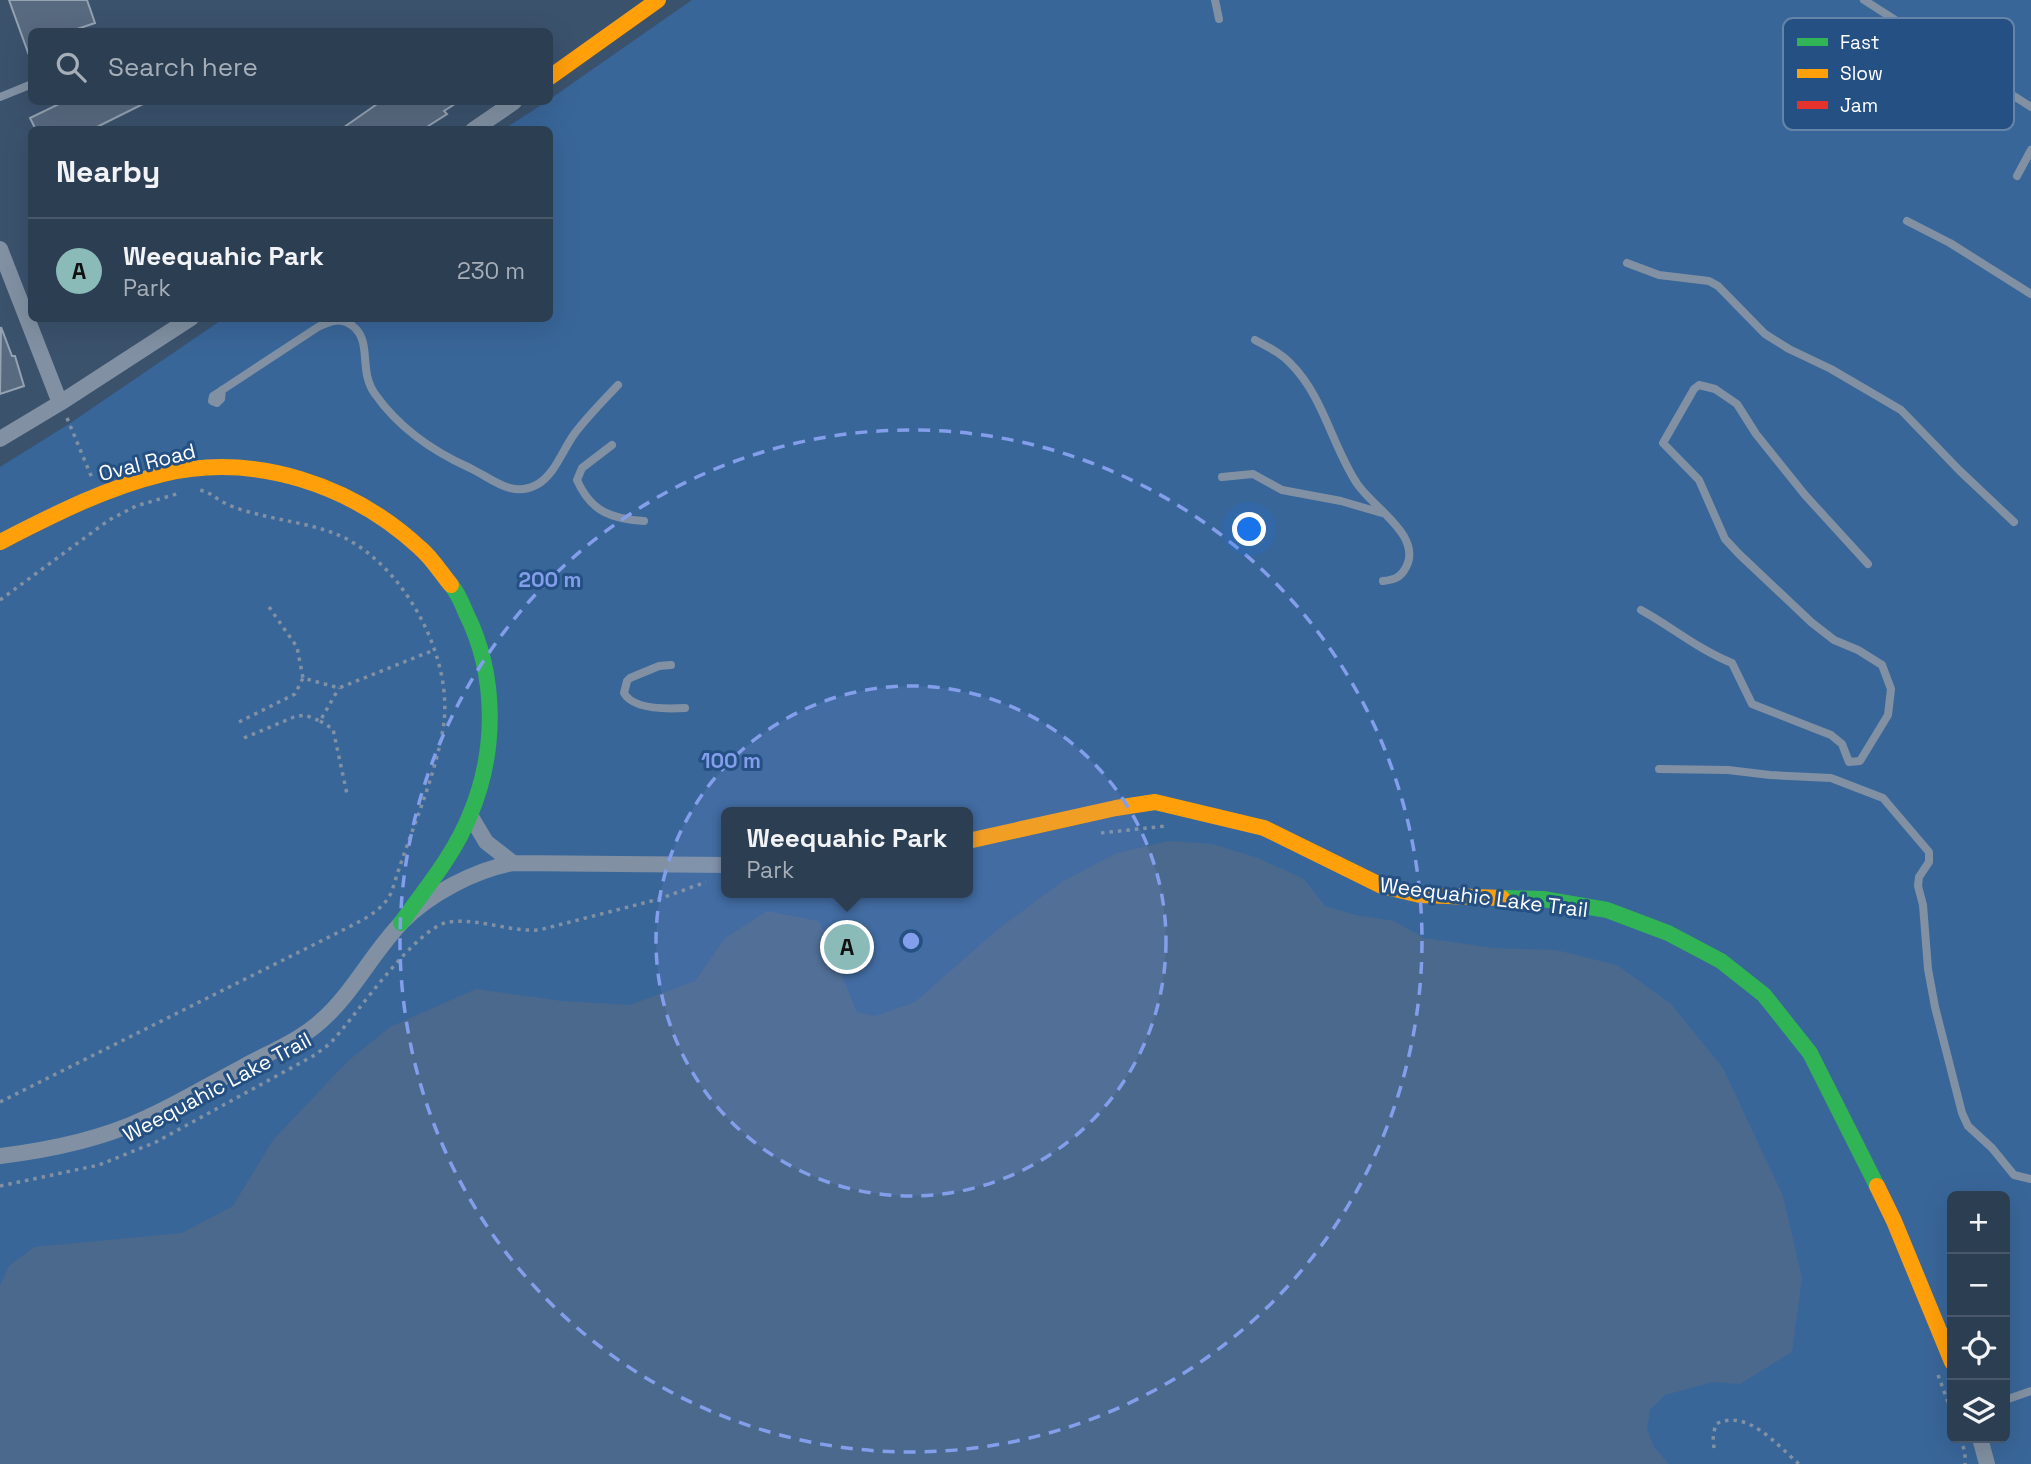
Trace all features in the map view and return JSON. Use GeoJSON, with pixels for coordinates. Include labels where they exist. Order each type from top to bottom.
{"type":"FeatureCollection","features":[{"type":"Feature","properties":{"kind":"street"},"geometry":{"type":"LineString","coordinates":[[553,75],[658,0]]}},
{"type":"Feature","properties":{"kind":"street"},"geometry":{"type":"LineString","coordinates":[[479,126],[510,105]]}},
{"type":"Feature","properties":{"kind":"street"},"geometry":{"type":"LineString","coordinates":[[0,249],[28,321]]}},
{"type":"Feature","properties":{"kind":"street"},"geometry":{"type":"LineString","coordinates":[[28,322],[60,403]]}},
{"type":"Feature","properties":{"kind":"street"},"geometry":{"type":"LineString","coordinates":[[0,439],[185,322]]}},
{"type":"Feature","properties":{"kind":"street","name":"Oval Road"},"geometry":{"type":"LineString","coordinates":[[0,542],[99,494],[181,472],[224,467],[284,475],[333,488],[390,519],[421,548],[446,577],[477,632],[487,659],[491,720],[487,751],[470,816],[401,923]]}},
{"type":"Feature","properties":{"kind":"street"},"geometry":{"type":"LineString","coordinates":[[973,840],[1155,802],[1264,828],[1382,886],[1420,895],[1543,899],[1606,910],[1668,933],[1721,961],[1764,995],[1810,1054],[1894,1221],[1947,1350]]}},
{"type":"Feature","properties":{"kind":"street"},"geometry":{"type":"LineString","coordinates":[[470,816],[486,842],[513,863]]}},
{"type":"Feature","properties":{"kind":"street"},"geometry":{"type":"LineString","coordinates":[[0,1156],[40,1151],[93,1138],[144,1119],[288,1043],[320,1022],[349,990],[401,923],[449,887],[494,866],[513,863],[721,865]]}},
{"type":"Feature","properties":{"kind":"street"},"geometry":{"type":"LineString","coordinates":[[1981,1443],[1987,1464]]}},
{"type":"Feature","properties":{"kind":"lane"},"geometry":{"type":"LineString","coordinates":[[1215,0],[1219,19]]}},
{"type":"Feature","properties":{"kind":"lane"},"geometry":{"type":"LineString","coordinates":[[1864,0],[1892,18]]}},
{"type":"Feature","properties":{"kind":"lane"},"geometry":{"type":"LineString","coordinates":[[0,97],[28,86]]}},
{"type":"Feature","properties":{"kind":"lane"},"geometry":{"type":"LineString","coordinates":[[2014,96],[2031,107]]}},
{"type":"Feature","properties":{"kind":"lane"},"geometry":{"type":"LineString","coordinates":[[2017,176],[2031,150]]}},
{"type":"Feature","properties":{"kind":"lane"},"geometry":{"type":"LineString","coordinates":[[1907,221],[1950,243],[2031,295]]}},
{"type":"Feature","properties":{"kind":"lane"},"geometry":{"type":"LineString","coordinates":[[1627,262],[1659,275],[1709,281],[1718,286],[1765,334],[1901,411],[2014,522]]}},
{"type":"Feature","properties":{"kind":"lane"},"geometry":{"type":"LineString","coordinates":[[222,390],[329,322]]}},
{"type":"Feature","properties":{"kind":"lane"},"geometry":{"type":"LineString","coordinates":[[346,322],[356,329],[363,339],[364,367],[374,394],[402,425],[440,455],[509,488],[528,488],[548,477],[575,432],[618,385]]}},
{"type":"Feature","properties":{"kind":"lane"},"geometry":{"type":"LineString","coordinates":[[1255,340],[1282,356],[1298,371],[1311,391],[1355,481],[1403,534],[1411,551],[1410,559],[1403,573],[1396,578],[1383,580]]}},
{"type":"Feature","properties":{"kind":"lane"},"geometry":{"type":"LineString","coordinates":[[1642,610],[1709,654],[1731,663],[1752,704],[1831,736],[1842,744],[1849,762],[1860,761],[1888,715],[1891,689],[1882,665],[1826,634],[1739,554],[1725,539],[1699,480],[1663,443],[1694,389],[1699,385],[1715,389],[1737,404],[1756,434],[1805,495],[1868,564]]}},
{"type":"Feature","properties":{"kind":"lane"},"geometry":{"type":"LineString","coordinates":[[612,445],[582,468],[578,480],[583,492],[602,511],[615,518],[644,521]]}},
{"type":"Feature","properties":{"kind":"lane"},"geometry":{"type":"LineString","coordinates":[[1222,477],[1253,474],[1282,490],[1362,507],[1387,516]]}},
{"type":"Feature","properties":{"kind":"lane"},"geometry":{"type":"LineString","coordinates":[[671,665],[659,666],[630,678],[624,693],[632,702],[666,709],[685,708]]}},
{"type":"Feature","properties":{"kind":"lane"},"geometry":{"type":"LineString","coordinates":[[1659,769],[1728,770],[1831,778],[1886,800],[1929,852],[1928,862],[1917,886],[1923,905],[1928,969],[1935,1007],[1962,1114],[1968,1126],[1992,1148],[2014,1175],[2031,1179]]}},
{"type":"Feature","properties":{"kind":"lane"},"geometry":{"type":"LineString","coordinates":[[2010,1398],[2031,1391]]}},
{"type":"Feature","properties":{"kind":"path"},"geometry":{"type":"LineString","coordinates":[[68,420],[96,488]]}},
{"type":"Feature","properties":{"kind":"path"},"geometry":{"type":"LineString","coordinates":[[0,600],[109,520],[136,506],[165,496],[200,489],[236,507],[344,538],[371,555],[393,576],[414,605],[434,650],[441,674],[444,725],[432,778],[388,900],[370,916],[0,1102]]}},
{"type":"Feature","properties":{"kind":"path"},"geometry":{"type":"LineString","coordinates":[[239,722],[295,694],[303,678],[297,647],[269,607]]}},
{"type":"Feature","properties":{"kind":"path"},"geometry":{"type":"LineString","coordinates":[[303,678],[339,688],[434,650]]}},
{"type":"Feature","properties":{"kind":"path"},"geometry":{"type":"LineString","coordinates":[[320,721],[339,688]]}},
{"type":"Feature","properties":{"kind":"path"},"geometry":{"type":"LineString","coordinates":[[244,737],[294,717],[305,715],[320,721],[333,729],[347,793]]}},
{"type":"Feature","properties":{"kind":"path"},"geometry":{"type":"LineString","coordinates":[[1097,834],[1170,825]]}},
{"type":"Feature","properties":{"kind":"path","name":"Weequahic Lake Trail"},"geometry":{"type":"LineString","coordinates":[[0,1186],[99,1165],[156,1142],[313,1056],[332,1041],[384,976],[435,927],[447,922],[489,924],[522,931],[539,930],[659,899],[716,881]]}},
{"type":"Feature","properties":{"kind":"path"},"geometry":{"type":"LineString","coordinates":[[1714,1448],[1716,1424],[1737,1419],[1751,1425],[1799,1464]]}},
{"type":"Feature","properties":{"kind":"path"},"geometry":{"type":"LineString","coordinates":[[1961,1443],[1965,1464]]}},
{"type":"Feature","properties":{"kind":"shaded area"},"geometry":{"type":"Polygon","coordinates":[[[692,0],[2031,0],[2031,1464],[0,1464],[0,467],[69,424],[219,322],[553,322],[553,126],[509,126],[541,105],[553,105],[553,97],[692,0]]]}},
{"type":"Feature","properties":{"kind":"shaded area"},"geometry":{"type":"Polygon","coordinates":[[[1169,841],[1213,844],[1258,858],[1304,879],[1325,906],[1356,915],[1394,921],[1424,938],[1494,948],[1556,950],[1617,965],[1671,1004],[1723,1068],[1783,1196],[1802,1278],[1792,1352],[1740,1384],[1713,1382],[1665,1395],[1650,1410],[1647,1429],[1654,1447],[1669,1464],[0,1464],[0,1286],[9,1266],[34,1247],[182,1233],[233,1206],[273,1140],[348,1061],[390,1027],[476,989],[562,1001],[630,1005],[695,981],[725,938],[767,911],[819,921],[857,1012],[875,1016],[915,1002],[998,929],[1063,881],[1117,853],[1169,841]]]}},
{"type":"Feature","properties":{"kind":"building"},"geometry":{"type":"Polygon","coordinates":[[[9,0],[87,0],[95,23],[80,28],[28,28],[28,52],[9,0]]]}},
{"type":"Feature","properties":{"kind":"building"},"geometry":{"type":"Polygon","coordinates":[[[57,105],[141,105],[99,126],[34,126],[30,118],[57,105]]]}},
{"type":"Feature","properties":{"kind":"building"},"geometry":{"type":"Polygon","coordinates":[[[376,105],[453,105],[444,111],[447,114],[428,126],[346,126],[376,105]]]}},
{"type":"Feature","properties":{"kind":"building"},"geometry":{"type":"Polygon","coordinates":[[[1,327],[12,356],[15,356],[24,386],[0,394],[1,327]]]}},
{"type":"Feature","properties":{"kind":"traffic: fast"},"geometry":{"type":"LineString","coordinates":[[401,923],[463,830],[479,790],[489,739],[490,713],[484,662],[463,606],[451,585]]}},
{"type":"Feature","properties":{"kind":"traffic: fast"},"geometry":{"type":"LineString","coordinates":[[1502,898],[1543,899],[1607,910],[1668,933],[1721,961],[1764,995],[1810,1053],[1877,1186]]}},
{"type":"Feature","properties":{"kind":"traffic: slow"},"geometry":{"type":"LineString","coordinates":[[553,75],[658,0]]}},
{"type":"Feature","properties":{"kind":"traffic: slow"},"geometry":{"type":"LineString","coordinates":[[0,542],[80,503],[142,480],[198,468],[232,467],[267,471],[300,479],[333,491],[364,507],[420,548],[451,585]]}},
{"type":"Feature","properties":{"kind":"traffic: slow"},"geometry":{"type":"LineString","coordinates":[[973,840],[1155,802],[1264,828],[1382,886],[1420,895],[1502,898]]}},
{"type":"Feature","properties":{"kind":"traffic: slow"},"geometry":{"type":"LineString","coordinates":[[1877,1186],[1947,1350]]}},
{"type":"Feature","properties":{"kind":"place","name":"Weequahic Park"},"geometry":{"type":"Point","coordinates":[847,947]}}]}
